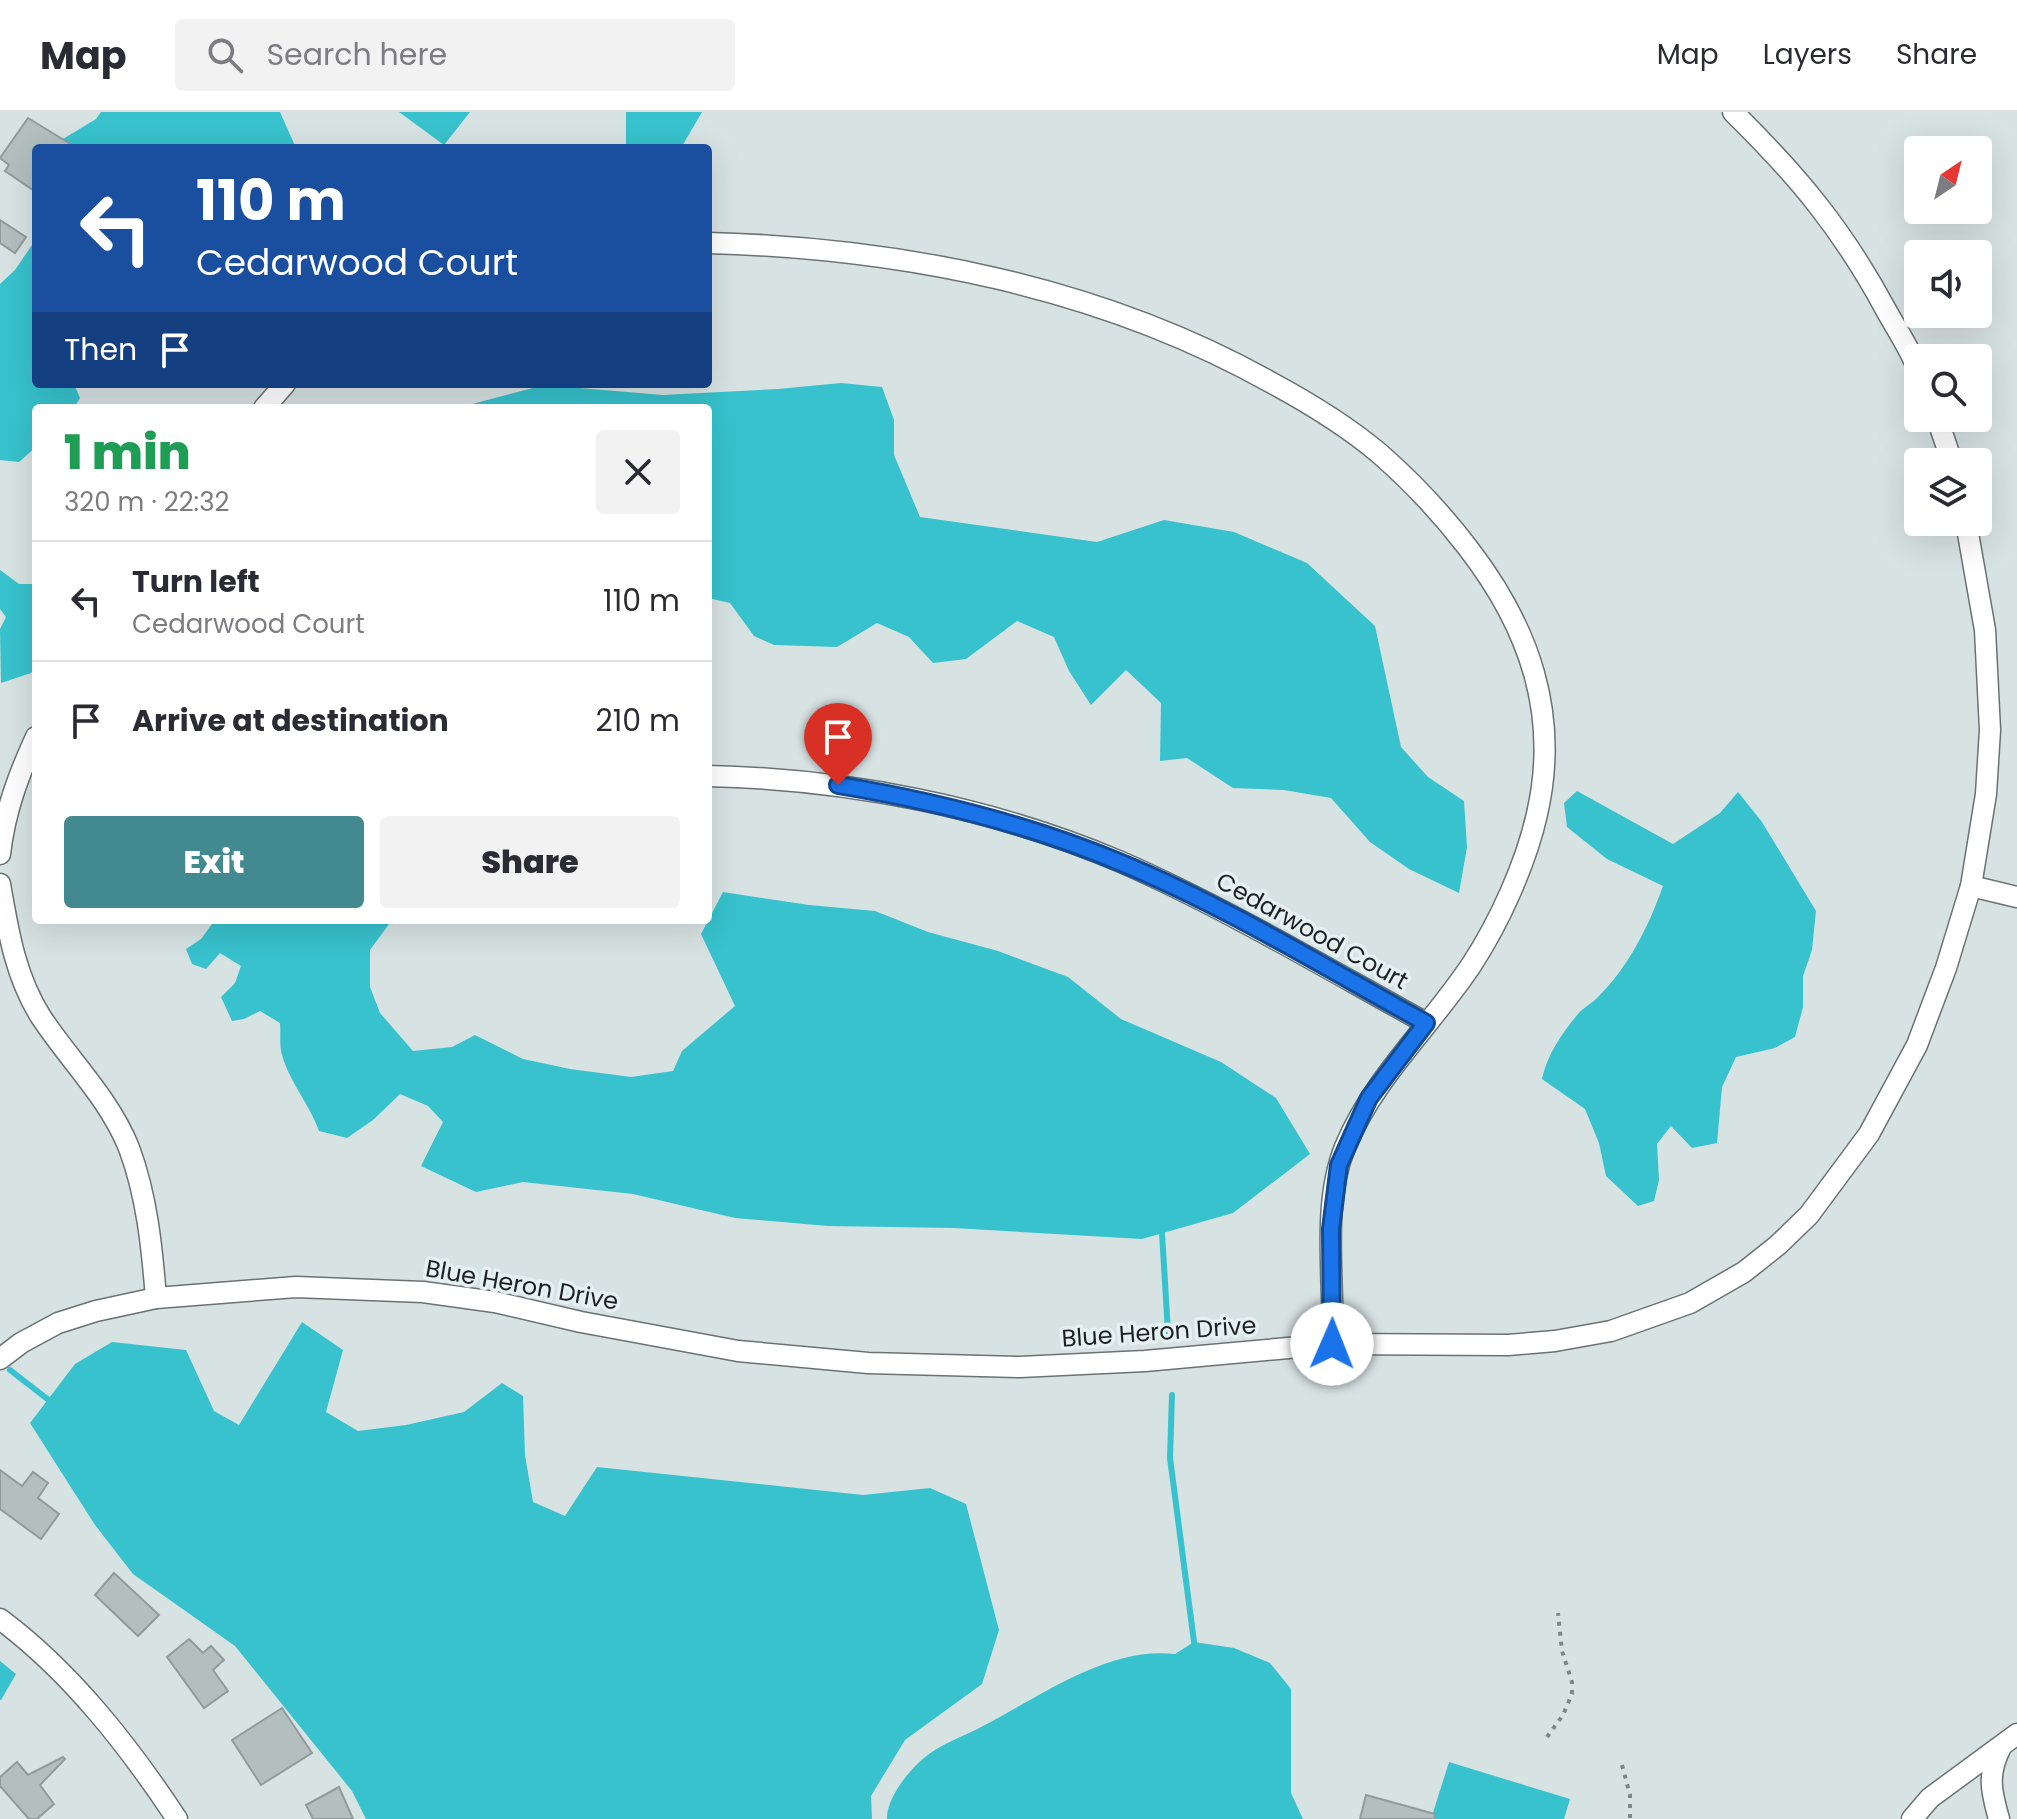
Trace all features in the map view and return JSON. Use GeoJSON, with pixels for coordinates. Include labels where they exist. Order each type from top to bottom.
{"type":"FeatureCollection","features":[{"type":"Feature","properties":{"kind":"street"},"geometry":{"type":"LineString","coordinates":[[1733,112],[1784,162],[1826,213],[1863,268],[1904,344]]}},
{"type":"Feature","properties":{"kind":"street"},"geometry":{"type":"LineString","coordinates":[[712,243],[786,247],[895,259],[972,272],[1053,293],[1123,316],[1226,357],[1311,404],[1378,453],[1441,514],[1496,584],[1522,633],[1535,670],[1544,731],[1543,778],[1538,812],[1510,892],[1473,962],[1369,1098],[1339,1165],[1331,1229],[1332,1344]]}},
{"type":"Feature","properties":{"kind":"street"},"geometry":{"type":"LineString","coordinates":[[268,404],[282,388]]}},
{"type":"Feature","properties":{"kind":"street","name":"Blue Heron Drive"},"geometry":{"type":"LineString","coordinates":[[0,1359],[21,1343],[58,1323],[96,1311],[156,1298],[296,1287],[423,1292],[495,1302],[581,1322],[738,1351],[868,1363],[1051,1365],[1145,1361],[1332,1344],[1508,1345],[1611,1331],[1690,1303],[1744,1272],[1809,1215],[1869,1134],[1917,1045],[1946,968],[1971,886],[1986,794],[1990,730],[1985,630],[1968,536]]}},
{"type":"Feature","properties":{"kind":"street"},"geometry":{"type":"LineString","coordinates":[[0,854],[4,823],[17,778],[32,746]]}},
{"type":"Feature","properties":{"kind":"street","name":"Cedarwood Court"},"geometry":{"type":"LineString","coordinates":[[712,776],[791,779],[906,797],[990,817],[1052,837],[1117,861],[1192,896],[1426,1023]]}},
{"type":"Feature","properties":{"kind":"street"},"geometry":{"type":"LineString","coordinates":[[0,884],[9,941],[39,1014],[60,1045],[96,1087],[129,1148],[150,1228],[156,1298]]}},
{"type":"Feature","properties":{"kind":"street"},"geometry":{"type":"LineString","coordinates":[[1971,886],[2017,897]]}},
{"type":"Feature","properties":{"kind":"street"},"geometry":{"type":"LineString","coordinates":[[0,1619],[67,1679],[104,1720],[177,1819]]}},
{"type":"Feature","properties":{"kind":"street"},"geometry":{"type":"LineString","coordinates":[[1912,1819],[1930,1798],[2009,1740]]}},
{"type":"Feature","properties":{"kind":"street"},"geometry":{"type":"LineString","coordinates":[[1999,1819],[1990,1784],[1991,1770],[2009,1740]]}},
{"type":"Feature","properties":{"kind":"path"},"geometry":{"type":"LineString","coordinates":[[1547,1737],[1563,1715],[1572,1694],[1572,1682],[1562,1651],[1558,1613]]}},
{"type":"Feature","properties":{"kind":"path"},"geometry":{"type":"LineString","coordinates":[[1622,1765],[1630,1795],[1630,1819]]}},
{"type":"Feature","properties":{"kind":"shaded area"},"geometry":{"type":"Polygon","coordinates":[[[101,112],[280,112],[294,144],[64,144],[63,139],[96,119],[101,112]]]}},
{"type":"Feature","properties":{"kind":"shaded area"},"geometry":{"type":"Polygon","coordinates":[[[399,112],[470,112],[443,144],[399,112]]]}},
{"type":"Feature","properties":{"kind":"shaded area"},"geometry":{"type":"Polygon","coordinates":[[[626,112],[702,112],[683,144],[626,144],[626,112]]]}},
{"type":"Feature","properties":{"kind":"shaded area"},"geometry":{"type":"Polygon","coordinates":[[[32,245],[32,388],[76,388],[80,398],[76,404],[32,404],[32,451],[19,462],[0,460],[0,284],[15,270],[32,245]]]}},
{"type":"Feature","properties":{"kind":"shaded area"},"geometry":{"type":"Polygon","coordinates":[[[841,383],[882,387],[894,420],[894,455],[920,517],[1097,542],[1164,520],[1234,532],[1307,563],[1375,626],[1401,747],[1428,777],[1464,801],[1467,847],[1459,893],[1409,869],[1370,842],[1331,798],[1284,790],[1233,788],[1187,758],[1160,761],[1161,703],[1126,670],[1091,705],[1069,671],[1054,637],[1017,621],[966,659],[933,663],[909,637],[877,623],[837,647],[774,645],[754,636],[730,603],[712,599],[712,404],[472,404],[533,388],[580,388],[663,395],[841,383]]]}},
{"type":"Feature","properties":{"kind":"shaded area"},"geometry":{"type":"Polygon","coordinates":[[[0,570],[19,584],[32,584],[32,672],[1,683],[0,629],[6,617],[0,609],[0,570]]]}},
{"type":"Feature","properties":{"kind":"shaded area"},"geometry":{"type":"Polygon","coordinates":[[[1577,791],[1673,844],[1720,813],[1738,792],[1762,822],[1816,911],[1812,950],[1803,976],[1803,1007],[1795,1037],[1775,1048],[1736,1057],[1722,1087],[1717,1143],[1692,1148],[1671,1126],[1657,1144],[1659,1180],[1654,1201],[1638,1206],[1606,1176],[1599,1143],[1585,1109],[1542,1079],[1551,1053],[1566,1029],[1608,986],[1628,960],[1663,886],[1607,859],[1567,827],[1564,803],[1577,791]]]}},
{"type":"Feature","properties":{"kind":"shaded area"},"geometry":{"type":"Polygon","coordinates":[[[723,892],[875,911],[928,932],[998,951],[1068,977],[1121,1019],[1221,1062],[1276,1098],[1310,1154],[1233,1213],[1142,1239],[954,1228],[828,1226],[735,1218],[633,1194],[523,1182],[476,1192],[421,1166],[443,1122],[428,1106],[400,1094],[373,1120],[347,1138],[319,1131],[282,1055],[280,1023],[260,1011],[232,1021],[221,997],[235,983],[241,966],[220,953],[206,969],[192,964],[186,949],[201,939],[212,924],[389,924],[370,950],[370,987],[380,1013],[413,1051],[452,1047],[475,1035],[523,1059],[631,1077],[673,1071],[682,1051],[735,1006],[701,934],[706,924],[712,924],[712,913],[723,892]]]}},
{"type":"Feature","properties":{"kind":"shaded area"},"geometry":{"type":"Polygon","coordinates":[[[302,1322],[343,1350],[326,1412],[358,1431],[406,1425],[464,1412],[502,1383],[523,1396],[525,1455],[533,1502],[565,1516],[597,1467],[863,1495],[930,1488],[966,1504],[999,1630],[982,1684],[905,1740],[871,1796],[872,1819],[366,1819],[352,1791],[235,1646],[133,1574],[95,1525],[30,1423],[75,1364],[112,1342],[186,1350],[214,1411],[239,1425],[302,1322]]]}},
{"type":"Feature","properties":{"kind":"shaded area"},"geometry":{"type":"Polygon","coordinates":[[[1194,1642],[1234,1648],[1270,1663],[1291,1689],[1291,1793],[1303,1819],[887,1819],[890,1803],[905,1777],[937,1748],[1100,1665],[1150,1654],[1175,1654],[1194,1642]]]}},
{"type":"Feature","properties":{"kind":"shaded area"},"geometry":{"type":"Polygon","coordinates":[[[0,1661],[16,1674],[1,1700],[0,1700],[0,1661]]]}},
{"type":"Feature","properties":{"kind":"shaded area"},"geometry":{"type":"Polygon","coordinates":[[[1449,1762],[1570,1799],[1564,1819],[1431,1819],[1449,1762]]]}},
{"type":"Feature","properties":{"kind":"building"},"geometry":{"type":"Polygon","coordinates":[[[28,118],[70,144],[32,144],[32,189],[5,171],[9,165],[0,158],[28,118]]]}},
{"type":"Feature","properties":{"kind":"building"},"geometry":{"type":"Polygon","coordinates":[[[0,220],[26,237],[15,253],[0,243],[0,220]]]}},
{"type":"Feature","properties":{"kind":"building"},"geometry":{"type":"Polygon","coordinates":[[[0,1470],[22,1486],[33,1472],[48,1483],[38,1498],[59,1514],[41,1539],[0,1509],[0,1470]]]}},
{"type":"Feature","properties":{"kind":"building"},"geometry":{"type":"Polygon","coordinates":[[[114,1573],[159,1615],[138,1636],[95,1595],[114,1573]]]}},
{"type":"Feature","properties":{"kind":"building"},"geometry":{"type":"Polygon","coordinates":[[[189,1639],[203,1653],[211,1646],[224,1660],[213,1670],[228,1691],[204,1708],[167,1657],[189,1639]]]}},
{"type":"Feature","properties":{"kind":"building"},"geometry":{"type":"Polygon","coordinates":[[[282,1708],[312,1753],[261,1785],[232,1740],[282,1708]]]}},
{"type":"Feature","properties":{"kind":"building"},"geometry":{"type":"Polygon","coordinates":[[[63,1757],[65,1759],[40,1785],[54,1804],[37,1819],[29,1819],[0,1786],[0,1777],[17,1762],[28,1775],[63,1757]]]}},
{"type":"Feature","properties":{"kind":"building"},"geometry":{"type":"Polygon","coordinates":[[[339,1787],[353,1819],[313,1819],[306,1805],[339,1787]]]}},
{"type":"Feature","properties":{"kind":"building"},"geometry":{"type":"Polygon","coordinates":[[[1366,1795],[1435,1814],[1434,1819],[1360,1819],[1366,1795]]]}},
{"type":"Feature","properties":{"kind":"waterway"},"geometry":{"type":"LineString","coordinates":[[1162,1233],[1168,1332]]}},
{"type":"Feature","properties":{"kind":"waterway"},"geometry":{"type":"LineString","coordinates":[[10,1370],[50,1401],[86,1437],[156,1480],[361,1634],[387,1647],[475,1678],[536,1712],[567,1755],[586,1774],[607,1794],[646,1819]]}},
{"type":"Feature","properties":{"kind":"waterway"},"geometry":{"type":"LineString","coordinates":[[1172,1395],[1170,1458],[1194,1642]]}},
{"type":"Feature","properties":{"kind":"route"},"geometry":{"type":"LineString","coordinates":[[838,785],[990,817],[1117,861],[1215,907],[1426,1023],[1369,1098],[1339,1165],[1331,1229],[1332,1344]]}}]}
